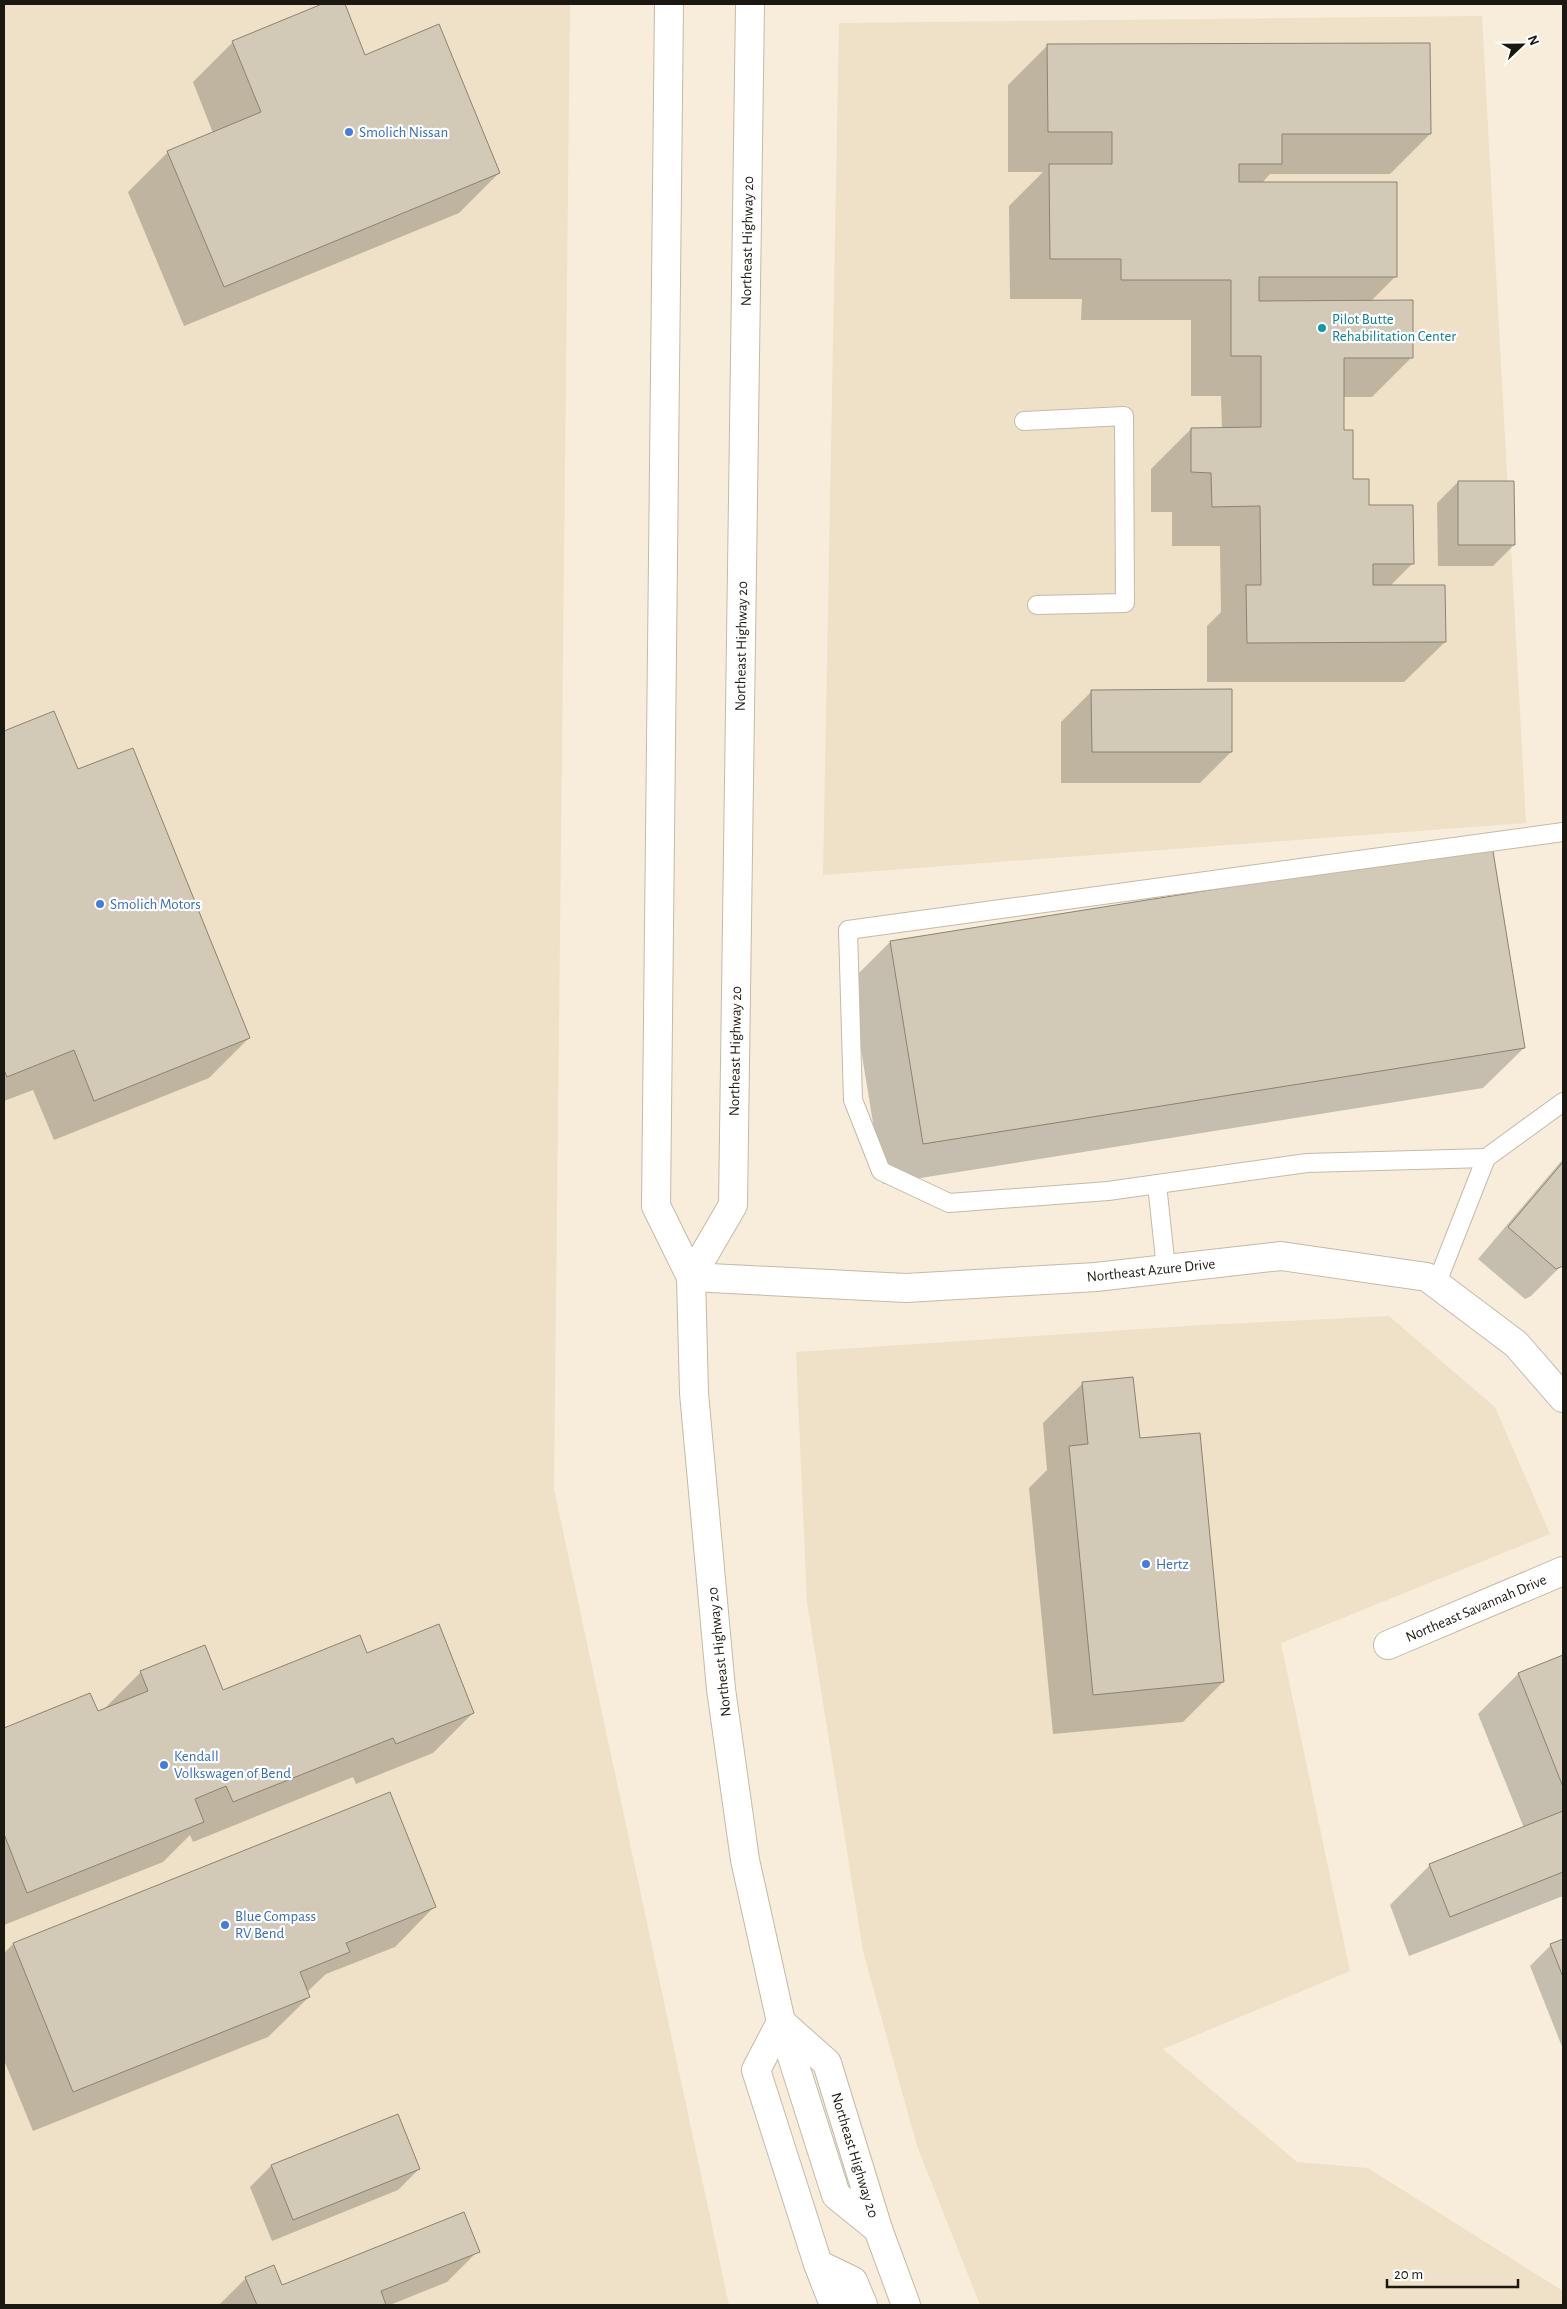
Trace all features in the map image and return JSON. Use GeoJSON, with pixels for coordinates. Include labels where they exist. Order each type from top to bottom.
{"type":"FeatureCollection","features":[{"type":"Feature","properties":{"kind":"main road","name":"Northeast Highway 20"},"geometry":{"type":"LineString","coordinates":[[669,4],[656,1206],[691,1277],[694,1393],[721,1689],[745,1860],[781,2022],[836,2195],[878,2229],[906,2305]]}},
{"type":"Feature","properties":{"kind":"main road","name":"Northeast Highway 20"},"geometry":{"type":"LineString","coordinates":[[691,1277],[733,1205],[750,4]]}},
{"type":"Feature","properties":{"kind":"main road","name":"Northeast Azure Drive"},"geometry":{"type":"LineString","coordinates":[[691,1277],[906,1288],[1096,1277],[1281,1256],[1427,1277],[1516,1344],[1563,1398]]}},
{"type":"Feature","properties":{"kind":"main road","name":"Northeast Savannah Drive"},"geometry":{"type":"LineString","coordinates":[[1388,1645],[1563,1571]]}},
{"type":"Feature","properties":{"kind":"main road"},"geometry":{"type":"LineString","coordinates":[[781,2022],[756,2070],[818,2264],[834,2305]]}},
{"type":"Feature","properties":{"kind":"main road"},"geometry":{"type":"LineString","coordinates":[[818,2264],[853,2281],[863,2305]]}},
{"type":"Feature","properties":{"kind":"lane"},"geometry":{"type":"LineString","coordinates":[[1024,421],[1124,416],[1125,603],[1037,605]]}},
{"type":"Feature","properties":{"kind":"lane"},"geometry":{"type":"LineString","coordinates":[[1486,1158],[1307,1163],[1108,1191],[949,1203],[881,1171],[853,1100],[848,930],[1563,832]]}},
{"type":"Feature","properties":{"kind":"lane"},"geometry":{"type":"LineString","coordinates":[[1436,1285],[1486,1158],[1563,1102]]}},
{"type":"Feature","properties":{"kind":"lane"},"geometry":{"type":"LineString","coordinates":[[1157,1184],[1166,1269]]}},
{"type":"Feature","properties":{"kind":"shaded area"},"geometry":{"type":"Polygon","coordinates":[[[4,4],[570,4],[554,1489],[729,2305],[4,2305],[4,4]]]}},
{"type":"Feature","properties":{"kind":"shaded area"},"geometry":{"type":"Polygon","coordinates":[[[1482,16],[1526,823],[823,875],[839,23],[1482,16]]]}},
{"type":"Feature","properties":{"kind":"shaded area"},"geometry":{"type":"Polygon","coordinates":[[[1389,1316],[1495,1407],[1550,1534],[1281,1643],[1350,1971],[1163,2049],[1297,2162],[1368,2168],[1563,2291],[1563,2305],[980,2305],[917,2146],[863,1951],[807,1603],[796,1352],[1202,1325],[1389,1316]]]}},
{"type":"Feature","properties":{"kind":"building","name":"Smolich Nissan"},"geometry":{"type":"Polygon","coordinates":[[[322,4],[345,4],[365,55],[439,24],[500,173],[224,287],[167,151],[261,112],[232,41],[322,4]]]}},
{"type":"Feature","properties":{"kind":"building","name":"Pilot Butte Rehabilitation Center"},"geometry":{"type":"Polygon","coordinates":[[[1430,43],[1431,134],[1282,134],[1282,164],[1239,164],[1239,182],[1397,182],[1397,277],[1259,277],[1259,301],[1413,300],[1413,358],[1344,358],[1344,430],[1353,430],[1353,479],[1369,479],[1369,505],[1413,505],[1414,564],[1373,564],[1373,585],[1445,585],[1446,642],[1247,643],[1246,585],[1261,585],[1260,506],[1212,507],[1211,473],[1191,472],[1191,428],[1261,427],[1261,356],[1231,356],[1231,280],[1121,280],[1121,259],[1050,259],[1049,164],[1112,164],[1112,132],[1048,132],[1047,44],[1430,43]]]}},
{"type":"Feature","properties":{"kind":"building"},"geometry":{"type":"Polygon","coordinates":[[[1458,481],[1514,481],[1515,545],[1458,545],[1458,481]]]}},
{"type":"Feature","properties":{"kind":"building"},"geometry":{"type":"Polygon","coordinates":[[[1232,689],[1232,752],[1092,752],[1091,690],[1232,689]]]}},
{"type":"Feature","properties":{"kind":"building","name":"Smolich Motors"},"geometry":{"type":"Polygon","coordinates":[[[54,711],[78,769],[133,748],[250,1038],[94,1101],[74,1050],[7,1077],[4,1070],[4,731],[54,711]]]}},
{"type":"Feature","properties":{"kind":"building"},"geometry":{"type":"Polygon","coordinates":[[[1492,845],[1525,1048],[923,1144],[890,941],[1492,845]]]}},
{"type":"Feature","properties":{"kind":"building"},"geometry":{"type":"Polygon","coordinates":[[[1563,1162],[1563,1266],[1556,1269],[1508,1227],[1563,1162]]]}},
{"type":"Feature","properties":{"kind":"building","name":"Hertz"},"geometry":{"type":"Polygon","coordinates":[[[1133,1377],[1140,1438],[1200,1433],[1224,1682],[1093,1695],[1069,1446],[1088,1444],[1082,1382],[1133,1377]]]}},
{"type":"Feature","properties":{"kind":"building","name":"Kendall Volkswagen of Bend"},"geometry":{"type":"Polygon","coordinates":[[[439,1624],[474,1713],[396,1744],[393,1738],[233,1802],[226,1786],[195,1799],[204,1822],[27,1893],[4,1834],[4,1728],[90,1693],[98,1711],[148,1691],[140,1671],[205,1645],[223,1690],[360,1635],[367,1653],[439,1624]]]}},
{"type":"Feature","properties":{"kind":"building"},"geometry":{"type":"Polygon","coordinates":[[[1563,1655],[1563,1787],[1518,1673],[1563,1655]]]}},
{"type":"Feature","properties":{"kind":"building","name":"Blue Compass RV Bend"},"geometry":{"type":"Polygon","coordinates":[[[390,1792],[436,1907],[346,1943],[350,1952],[300,1972],[310,1997],[73,2092],[13,1943],[390,1792]]]}},
{"type":"Feature","properties":{"kind":"building"},"geometry":{"type":"Polygon","coordinates":[[[1563,1811],[1563,1872],[1450,1917],[1429,1864],[1563,1811]]]}},
{"type":"Feature","properties":{"kind":"building"},"geometry":{"type":"Polygon","coordinates":[[[1563,1939],[1563,1977],[1550,1944],[1563,1939]]]}},
{"type":"Feature","properties":{"kind":"building"},"geometry":{"type":"Polygon","coordinates":[[[398,2114],[420,2169],[293,2220],[271,2165],[398,2114]]]}},
{"type":"Feature","properties":{"kind":"building"},"geometry":{"type":"Polygon","coordinates":[[[464,2212],[480,2252],[381,2291],[386,2305],[257,2305],[245,2277],[274,2265],[282,2285],[464,2212]]]}},
{"type":"Feature","properties":{"kind":"place","name":"Smolich Nissan"},"geometry":{"type":"Point","coordinates":[349,132]}},
{"type":"Feature","properties":{"kind":"place","name":"Pilot Butte Rehabilitation Center"},"geometry":{"type":"Point","coordinates":[1322,328]}},
{"type":"Feature","properties":{"kind":"place","name":"Smolich Motors"},"geometry":{"type":"Point","coordinates":[100,904]}},
{"type":"Feature","properties":{"kind":"place","name":"Hertz"},"geometry":{"type":"Point","coordinates":[1146,1564]}},
{"type":"Feature","properties":{"kind":"place","name":"Kendall Volkswagen of Bend"},"geometry":{"type":"Point","coordinates":[164,1765]}},
{"type":"Feature","properties":{"kind":"place","name":"Blue Compass RV Bend"},"geometry":{"type":"Point","coordinates":[225,1925]}}]}
